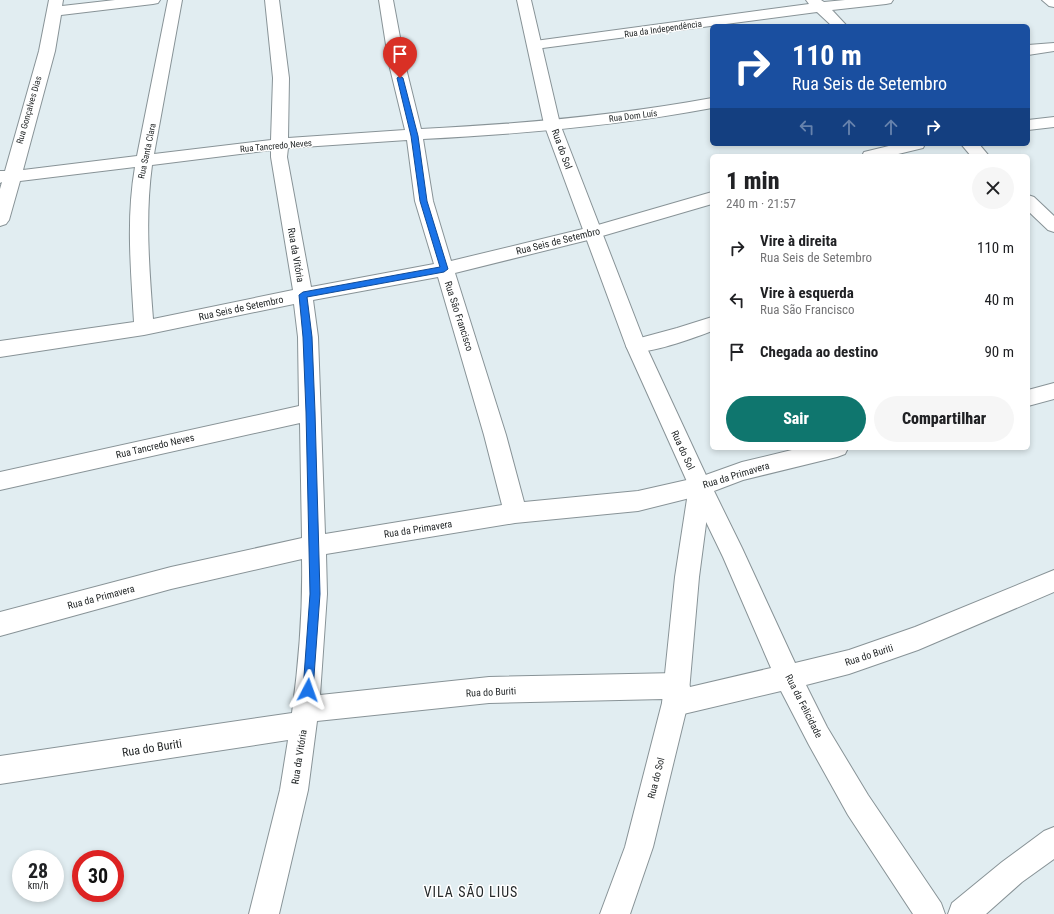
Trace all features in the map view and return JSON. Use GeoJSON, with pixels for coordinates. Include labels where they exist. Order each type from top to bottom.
{"type":"FeatureCollection","features":[{"type":"Feature","properties":{"kind":"street"},"geometry":{"type":"LineString","coordinates":[[55,5],[153,0]]}},
{"type":"Feature","properties":{"kind":"street","name":"Rua Santa Clara"},"geometry":{"type":"LineString","coordinates":[[144,328],[138,226],[143,160],[150,138],[175,0]]}},
{"type":"Feature","properties":{"kind":"street","name":"Rua da Vitória"},"geometry":{"type":"LineString","coordinates":[[264,914],[294,790],[305,717],[315,594],[308,337],[303,295],[279,157],[281,78],[272,0]]}},
{"type":"Feature","properties":{"kind":"street","name":"Rua São Francisco"},"geometry":{"type":"LineString","coordinates":[[386,0],[397,64],[414,136],[424,201],[496,435],[515,513]]}},
{"type":"Feature","properties":{"kind":"street","name":"Rua do Sol"},"geometry":{"type":"LineString","coordinates":[[524,0],[552,124],[636,346],[700,486],[687,577],[676,694],[640,847],[615,914]]}},
{"type":"Feature","properties":{"kind":"street","name":"Rua da Independência"},"geometry":{"type":"LineString","coordinates":[[535,45],[653,30],[816,3],[886,0]]}},
{"type":"Feature","properties":{"kind":"street"},"geometry":{"type":"LineString","coordinates":[[1049,0],[1054,3]]}},
{"type":"Feature","properties":{"kind":"street"},"geometry":{"type":"LineString","coordinates":[[816,3],[838,24]]}},
{"type":"Feature","properties":{"kind":"street","name":"Rua Gonçalves Dias"},"geometry":{"type":"LineString","coordinates":[[0,220],[6,176],[47,51],[55,5]]}},
{"type":"Feature","properties":{"kind":"street"},"geometry":{"type":"LineString","coordinates":[[1030,50],[1054,47]]}},
{"type":"Feature","properties":{"kind":"street","name":"Rua Dom Luís"},"geometry":{"type":"LineString","coordinates":[[552,124],[676,111],[710,103]]}},
{"type":"Feature","properties":{"kind":"street"},"geometry":{"type":"LineString","coordinates":[[1030,125],[1054,122]]}},
{"type":"Feature","properties":{"kind":"street","name":"Rua Tancredo Neves"},"geometry":{"type":"LineString","coordinates":[[6,176],[279,144],[414,136],[552,124]]}},
{"type":"Feature","properties":{"kind":"street"},"geometry":{"type":"LineString","coordinates":[[878,154],[909,146]]}},
{"type":"Feature","properties":{"kind":"street"},"geometry":{"type":"LineString","coordinates":[[970,146],[979,154]]}},
{"type":"Feature","properties":{"kind":"street","name":"Rua Seis de Setembro"},"geometry":{"type":"LineString","coordinates":[[0,349],[144,328],[303,295],[444,269],[592,233],[710,199]]}},
{"type":"Feature","properties":{"kind":"street"},"geometry":{"type":"LineString","coordinates":[[1030,203],[1045,219]]}},
{"type":"Feature","properties":{"kind":"street"},"geometry":{"type":"LineString","coordinates":[[636,346],[710,325]]}},
{"type":"Feature","properties":{"kind":"street"},"geometry":{"type":"LineString","coordinates":[[1030,397],[1054,391]]}},
{"type":"Feature","properties":{"kind":"street","name":"Rua Tancredo Neves"},"geometry":{"type":"LineString","coordinates":[[0,481],[311,412]]}},
{"type":"Feature","properties":{"kind":"street","name":"Rua da Primavera"},"geometry":{"type":"LineString","coordinates":[[0,624],[171,578],[314,546],[515,513],[638,501],[700,486],[742,471],[829,450]]}},
{"type":"Feature","properties":{"kind":"street","name":"Rua da Felicidade"},"geometry":{"type":"LineString","coordinates":[[700,486],[734,555],[788,677],[818,736],[858,805],[930,914]]}},
{"type":"Feature","properties":{"kind":"street","name":"Rua do Buriti"},"geometry":{"type":"LineString","coordinates":[[0,770],[305,717],[489,690],[716,694],[849,662],[918,638],[1054,582]]}},
{"type":"Feature","properties":{"kind":"street"},"geometry":{"type":"LineString","coordinates":[[963,914],[1012,872],[1054,841]]}},
{"type":"Feature","properties":{"kind":"district","name":"VILA SÃO LIUS"},"geometry":{"type":"Point","coordinates":[471,892]}},
{"type":"Feature","properties":{"kind":"route"},"geometry":{"type":"LineString","coordinates":[[308,690],[315,594],[308,337],[303,295],[444,269],[432,234],[424,201],[414,136],[400,78]]}}]}
